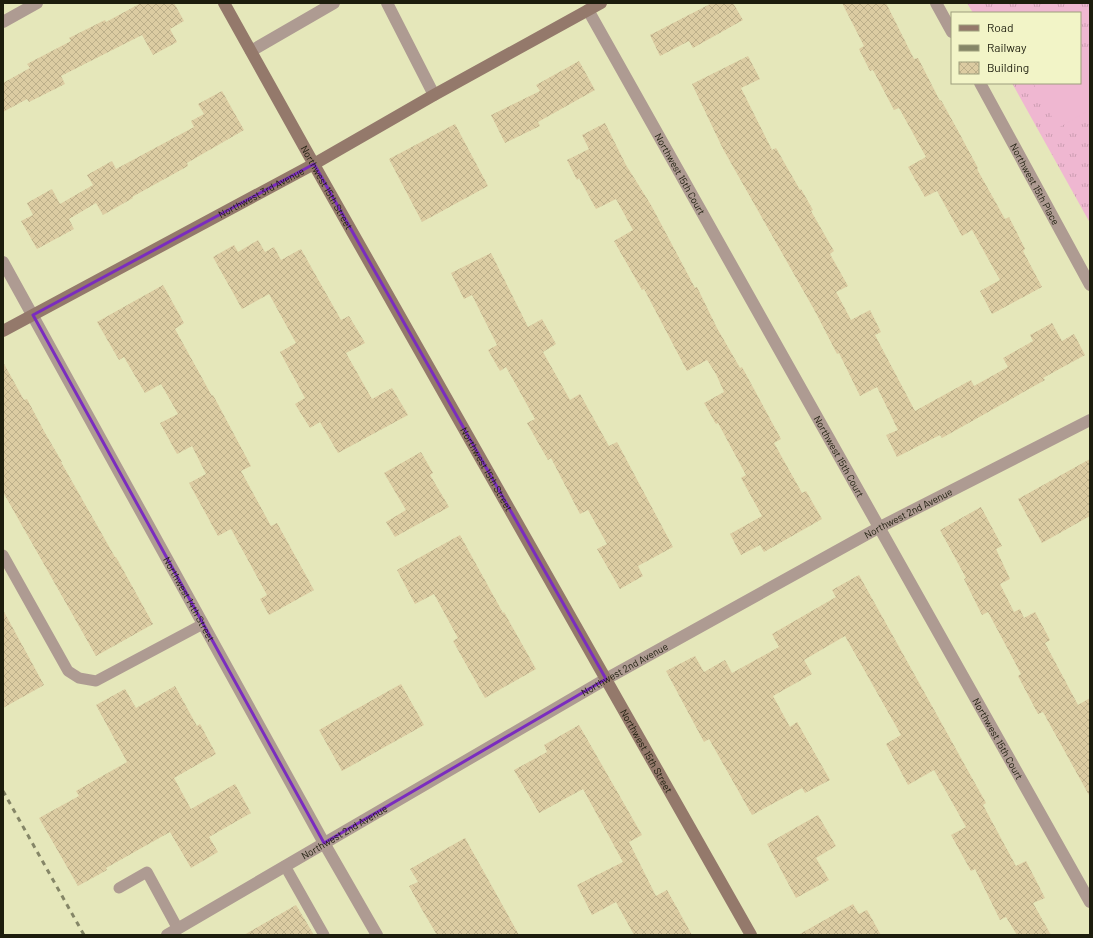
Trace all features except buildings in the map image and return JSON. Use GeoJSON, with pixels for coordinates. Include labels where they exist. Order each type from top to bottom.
{"type":"FeatureCollection","features":[{"type":"Feature","properties":{"kind":"street"},"geometry":{"type":"LineString","coordinates":[[3,22],[37,3]]}},
{"type":"Feature","properties":{"kind":"street","name":"Northwest 15th Street"},"geometry":{"type":"LineString","coordinates":[[224,3],[751,935]]}},
{"type":"Feature","properties":{"kind":"street"},"geometry":{"type":"LineString","coordinates":[[251,51],[334,3]]}},
{"type":"Feature","properties":{"kind":"street"},"geometry":{"type":"LineString","coordinates":[[387,3],[434,95]]}},
{"type":"Feature","properties":{"kind":"street","name":"Northwest 3rd Avenue"},"geometry":{"type":"LineString","coordinates":[[3,331],[314,164],[434,95],[601,3]]}},
{"type":"Feature","properties":{"kind":"street"},"geometry":{"type":"LineString","coordinates":[[936,3],[951,30]]}},
{"type":"Feature","properties":{"kind":"street","name":"Northwest 15th Court"},"geometry":{"type":"LineString","coordinates":[[588,10],[1090,902]]}},
{"type":"Feature","properties":{"kind":"street","name":"Northwest 15th Place"},"geometry":{"type":"LineString","coordinates":[[981,84],[1090,285]]}},
{"type":"Feature","properties":{"kind":"street","name":"Northwest 14th Street"},"geometry":{"type":"LineString","coordinates":[[3,262],[376,935]]}},
{"type":"Feature","properties":{"kind":"street","name":"Northwest 2nd Avenue"},"geometry":{"type":"LineString","coordinates":[[172,932],[606,679],[880,527],[1090,420]]}},
{"type":"Feature","properties":{"kind":"lane"},"geometry":{"type":"LineString","coordinates":[[3,555],[68,671],[79,678],[96,681],[204,624]]}},
{"type":"Feature","properties":{"kind":"lane"},"geometry":{"type":"LineString","coordinates":[[285,866],[324,935]]}},
{"type":"Feature","properties":{"kind":"lane"},"geometry":{"type":"LineString","coordinates":[[119,888],[147,872],[172,932]]}},
{"type":"Feature","properties":{"kind":"highlighted area"},"geometry":{"type":"Polygon","coordinates":[[[314,164],[606,679],[324,843],[33,315],[314,164]]]}},
{"type":"Feature","properties":{"kind":"green space"},"geometry":{"type":"Polygon","coordinates":[[[967,3],[1090,3],[1090,223],[1013,84],[1081,84],[1081,12],[972,12],[967,3]]]}},
{"type":"Feature","properties":{"kind":"green space"},"geometry":{"type":"Polygon","coordinates":[[[1090,46],[1090,110],[1058,128],[1034,84],[1081,84],[1081,50],[1090,46]]]}},
{"type":"Feature","properties":{"kind":"railway"},"geometry":{"type":"LineString","coordinates":[[3,791],[84,935]]}}]}
